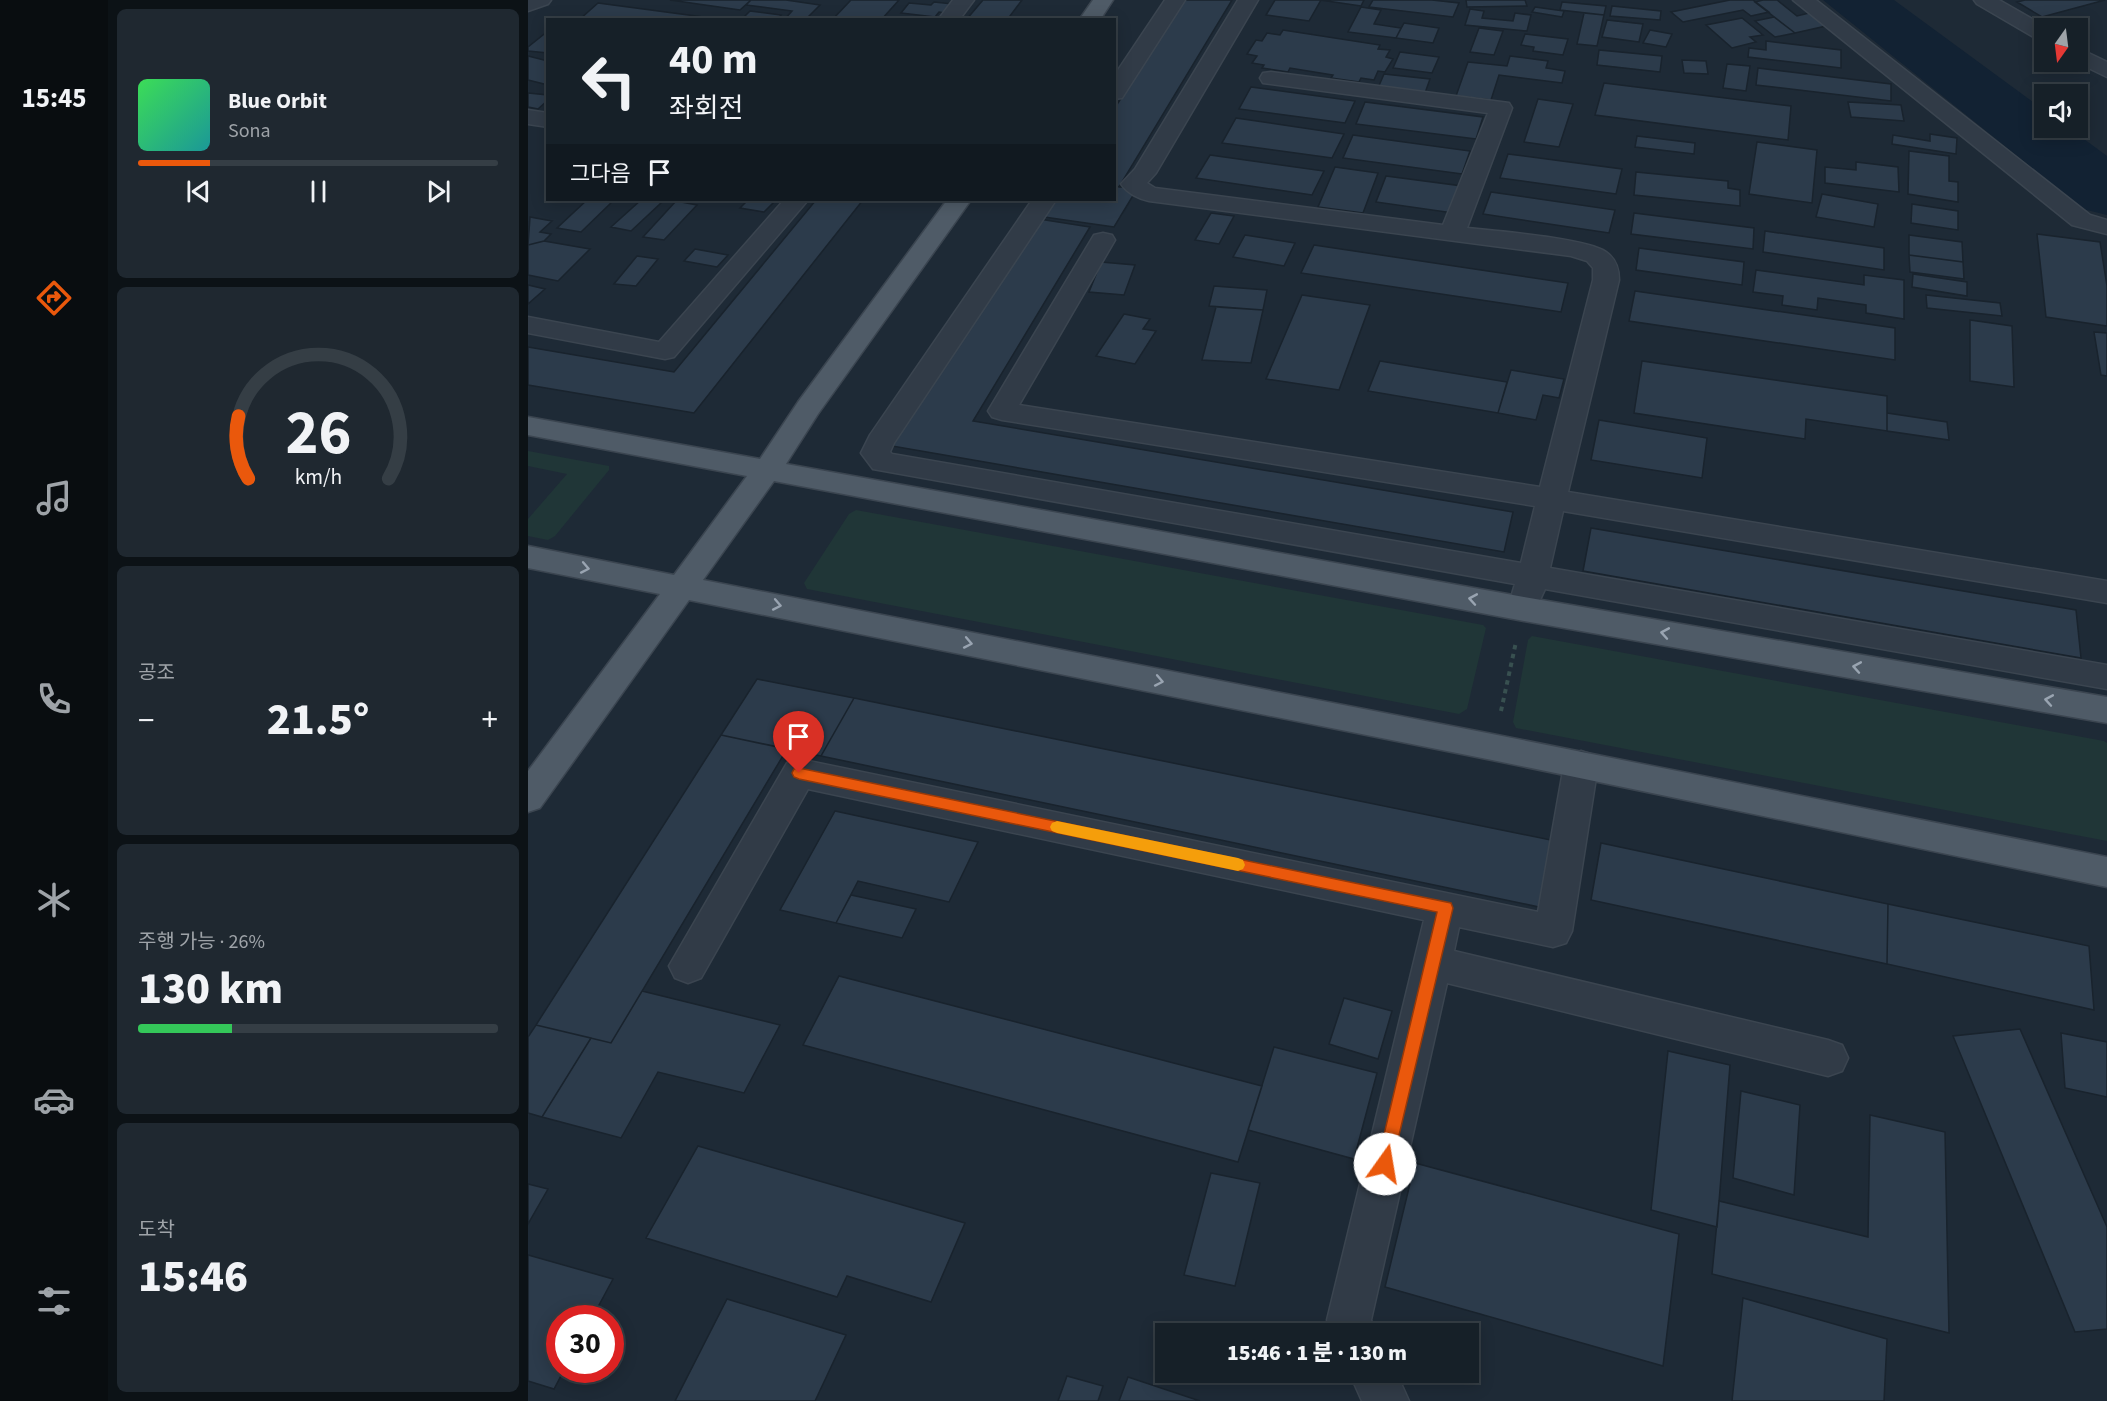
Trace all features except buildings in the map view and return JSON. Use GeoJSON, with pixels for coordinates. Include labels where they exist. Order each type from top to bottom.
{"type":"FeatureCollection","features":[{"type":"Feature","properties":{"kind":"main road"},"geometry":{"type":"LineString","coordinates":[[1090,18],[1103,0]]}},
{"type":"Feature","properties":{"kind":"main road"},"geometry":{"type":"LineString","coordinates":[[528,798],[767,470],[808,408],[958,201]]}},
{"type":"Feature","properties":{"kind":"main road"},"geometry":{"type":"LineString","coordinates":[[528,426],[1524,609],[2107,710]]}},
{"type":"Feature","properties":{"kind":"main road"},"geometry":{"type":"LineString","coordinates":[[528,557],[1492,747],[2107,872]]}},
{"type":"Feature","properties":{"kind":"street"},"geometry":{"type":"LineString","coordinates":[[528,5],[541,0]]}},
{"type":"Feature","properties":{"kind":"street"},"geometry":{"type":"LineString","coordinates":[[950,18],[964,0]]}},
{"type":"Feature","properties":{"kind":"street"},"geometry":{"type":"LineString","coordinates":[[1116,90],[1175,0]]}},
{"type":"Feature","properties":{"kind":"street"},"geometry":{"type":"LineString","coordinates":[[1248,0],[1144,173],[1133,184],[1149,194],[1575,249],[1596,256],[1606,267],[1606,280],[1524,609]]}},
{"type":"Feature","properties":{"kind":"street"},"geometry":{"type":"LineString","coordinates":[[1803,0],[2081,220],[2107,227]]}},
{"type":"Feature","properties":{"kind":"street"},"geometry":{"type":"LineString","coordinates":[[1984,0],[2034,29]]}},
{"type":"Feature","properties":{"kind":"street"},"geometry":{"type":"LineString","coordinates":[[2088,60],[2107,71]]}},
{"type":"Feature","properties":{"kind":"street"},"geometry":{"type":"LineString","coordinates":[[1271,78],[1501,108],[1452,234]]}},
{"type":"Feature","properties":{"kind":"street"},"geometry":{"type":"LineString","coordinates":[[528,117],[546,120]]}},
{"type":"Feature","properties":{"kind":"street"},"geometry":{"type":"LineString","coordinates":[[528,325],[665,351],[795,201]]}},
{"type":"Feature","properties":{"kind":"street"},"geometry":{"type":"LineString","coordinates":[[1043,201],[880,441],[875,453],[883,462],[2107,677]]}},
{"type":"Feature","properties":{"kind":"street"},"geometry":{"type":"LineString","coordinates":[[1103,240],[1002,411],[1552,499],[2107,592]]}},
{"type":"Feature","properties":{"kind":"street"},"geometry":{"type":"LineString","coordinates":[[688,966],[799,773],[1553,931],[1581,765]]}},
{"type":"Feature","properties":{"kind":"street"},"geometry":{"type":"LineString","coordinates":[[1350,1323],[1445,908]]}},
{"type":"Feature","properties":{"kind":"street"},"geometry":{"type":"LineString","coordinates":[[1432,963],[1828,1058]]}},
{"type":"Feature","properties":{"kind":"street"},"geometry":{"type":"LineString","coordinates":[[1377,1383],[1386,1401]]}},
{"type":"Feature","properties":{"kind":"path"},"geometry":{"type":"LineString","coordinates":[[1492,747],[1524,609]]}},
{"type":"Feature","properties":{"kind":"green space"},"geometry":{"type":"Polygon","coordinates":[[[528,451],[609,466],[609,470],[555,536],[548,540],[528,536],[528,519],[567,474],[528,466],[528,451]]]}},
{"type":"Feature","properties":{"kind":"green space"},"geometry":{"type":"Polygon","coordinates":[[[856,510],[1483,625],[1486,628],[1467,709],[1459,714],[807,589],[804,583],[849,514],[856,510]]]}},
{"type":"Feature","properties":{"kind":"green space"},"geometry":{"type":"Polygon","coordinates":[[[1532,636],[2104,741],[2107,743],[2107,841],[1516,728],[1513,722],[1528,640],[1532,636]]]}},
{"type":"Feature","properties":{"kind":"water"},"geometry":{"type":"Polygon","coordinates":[[[1823,0],[1894,0],[2034,103],[2034,138],[2083,138],[2107,156],[2107,215],[2083,209],[1823,0]]]}},
{"type":"Feature","properties":{"kind":"slow traffic"},"geometry":{"type":"LineString","coordinates":[[1057,827],[1238,865]]}},
{"type":"Feature","properties":{"kind":"route"},"geometry":{"type":"LineString","coordinates":[[799,773],[1445,908],[1385,1164]]}}]}
